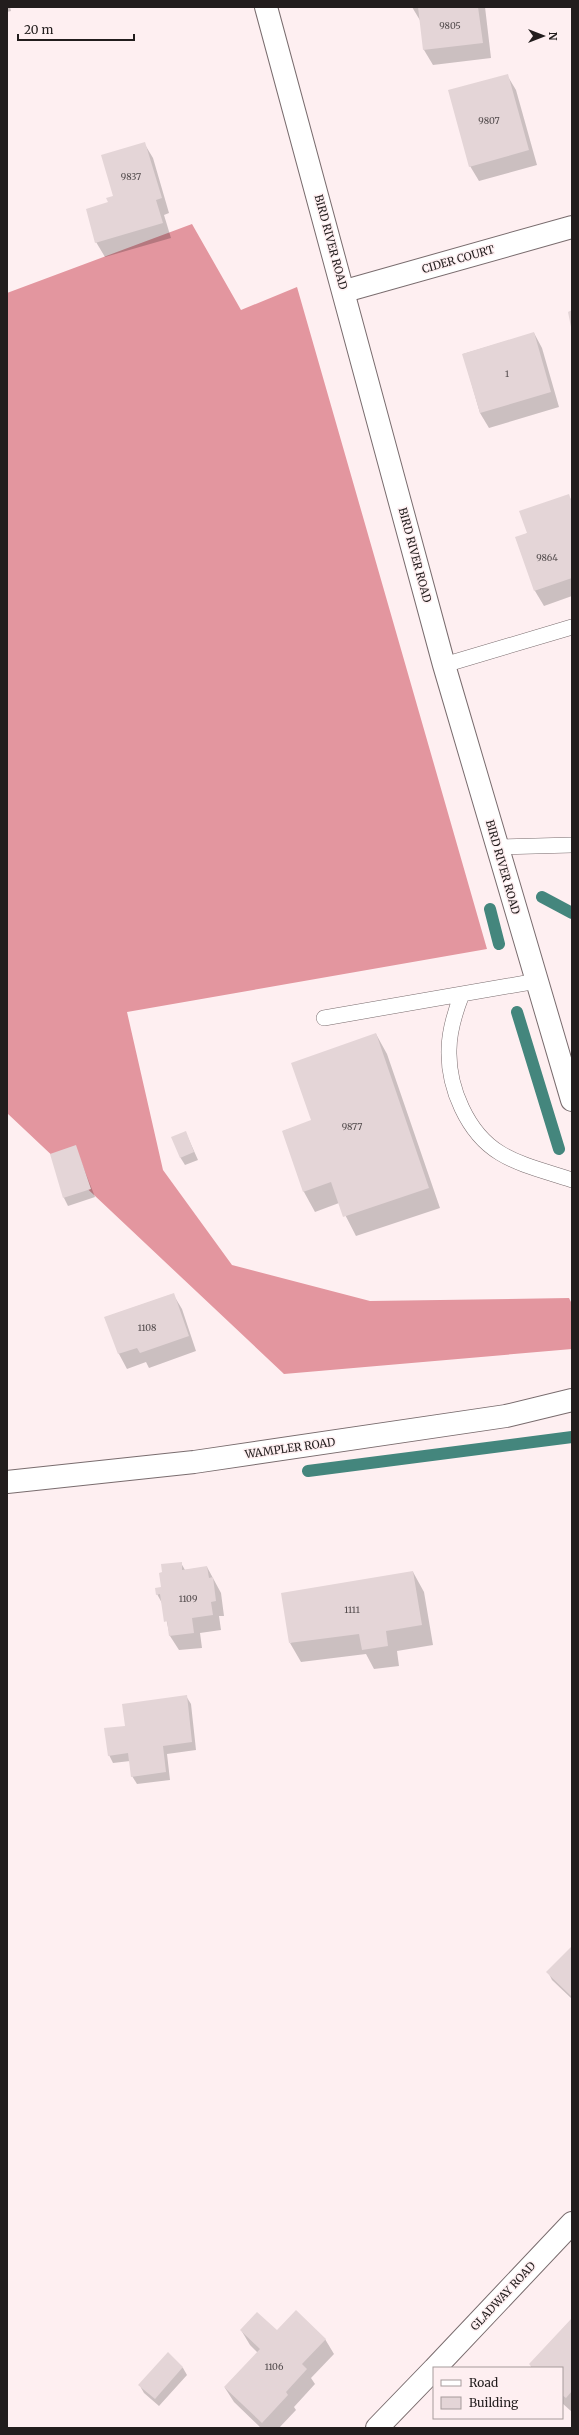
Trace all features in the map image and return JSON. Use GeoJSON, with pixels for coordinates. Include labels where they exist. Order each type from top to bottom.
{"type":"FeatureCollection","features":[{"type":"Feature","properties":{"kind":"street","name":"BIRD RIVER ROAD"},"geometry":{"type":"LineString","coordinates":[[266,7],[345,291],[444,665],[496,847],[572,1100]]}},
{"type":"Feature","properties":{"kind":"street","name":"CIDER COURT"},"geometry":{"type":"LineString","coordinates":[[345,291],[572,227]]}},
{"type":"Feature","properties":{"kind":"street","name":"WAMPLER ROAD"},"geometry":{"type":"LineString","coordinates":[[7,1482],[202,1461],[506,1416],[572,1400]]}},
{"type":"Feature","properties":{"kind":"street","name":"GLADWAY ROAD"},"geometry":{"type":"LineString","coordinates":[[435,2367],[572,2223]]}},
{"type":"Feature","properties":{"kind":"street","name":"GLADWAY ROAD"},"geometry":{"type":"LineString","coordinates":[[377,2428],[433,2369]]}},
{"type":"Feature","properties":{"kind":"lane"},"geometry":{"type":"LineString","coordinates":[[444,665],[572,627]]}},
{"type":"Feature","properties":{"kind":"lane"},"geometry":{"type":"LineString","coordinates":[[496,847],[572,845]]}},
{"type":"Feature","properties":{"kind":"lane"},"geometry":{"type":"LineString","coordinates":[[324,1018],[537,981]]}},
{"type":"Feature","properties":{"kind":"lane"},"geometry":{"type":"LineString","coordinates":[[462,994],[453,1017],[449,1050],[451,1081],[466,1116],[480,1136],[500,1153],[572,1180]]}},
{"type":"Feature","properties":{"kind":"shaded area"},"geometry":{"type":"Polygon","coordinates":[[[192,224],[241,310],[297,287],[487,949],[127,1012],[163,1170],[232,1265],[370,1301],[569,1298],[572,1304],[572,1349],[284,1374],[7,1113],[7,293],[192,224]]]}},
{"type":"Feature","properties":{"kind":"building"},"geometry":{"type":"Polygon","coordinates":[[[418,7],[478,7],[483,43],[423,50],[418,7]]]}},
{"type":"Feature","properties":{"kind":"building"},"geometry":{"type":"Polygon","coordinates":[[[508,74],[529,150],[469,167],[448,90],[508,74]]]}},
{"type":"Feature","properties":{"kind":"building"},"geometry":{"type":"Polygon","coordinates":[[[145,142],[162,198],[156,200],[163,223],[95,243],[86,209],[108,202],[106,198],[113,196],[101,155],[145,142]]]}},
{"type":"Feature","properties":{"kind":"building"},"geometry":{"type":"Polygon","coordinates":[[[572,310],[572,327],[571,327],[568,312],[572,310]]]}},
{"type":"Feature","properties":{"kind":"building"},"geometry":{"type":"Polygon","coordinates":[[[534,332],[551,392],[480,413],[462,354],[534,332]]]}},
{"type":"Feature","properties":{"kind":"building"},"geometry":{"type":"Polygon","coordinates":[[[569,494],[572,503],[572,578],[534,591],[515,537],[527,533],[519,511],[569,494]]]}},
{"type":"Feature","properties":{"kind":"building"},"geometry":{"type":"Polygon","coordinates":[[[376,1033],[429,1188],[343,1217],[331,1182],[303,1192],[282,1131],[311,1120],[291,1063],[376,1033]]]}},
{"type":"Feature","properties":{"kind":"building"},"geometry":{"type":"Polygon","coordinates":[[[186,1131],[194,1152],[180,1158],[171,1137],[186,1131]]]}},
{"type":"Feature","properties":{"kind":"building"},"geometry":{"type":"Polygon","coordinates":[[[76,1145],[91,1189],[63,1198],[50,1154],[76,1145]]]}},
{"type":"Feature","properties":{"kind":"building"},"geometry":{"type":"Polygon","coordinates":[[[174,1293],[189,1336],[140,1353],[137,1348],[118,1354],[104,1317],[174,1293]]]}},
{"type":"Feature","properties":{"kind":"building"},"geometry":{"type":"Polygon","coordinates":[[[182,1562],[182,1570],[207,1566],[209,1578],[213,1577],[216,1601],[211,1602],[213,1615],[192,1618],[194,1633],[169,1636],[167,1621],[164,1622],[160,1594],[156,1595],[155,1588],[161,1587],[159,1573],[162,1572],[161,1564],[182,1562]]]}},
{"type":"Feature","properties":{"kind":"building"},"geometry":{"type":"Polygon","coordinates":[[[413,1571],[422,1625],[386,1631],[388,1646],[362,1650],[359,1634],[289,1643],[281,1593],[413,1571]]]}},
{"type":"Feature","properties":{"kind":"building"},"geometry":{"type":"Polygon","coordinates":[[[187,1695],[192,1742],[163,1746],[166,1772],[131,1777],[128,1753],[108,1756],[104,1728],[125,1726],[122,1704],[187,1695]]]}},
{"type":"Feature","properties":{"kind":"building"},"geometry":{"type":"Polygon","coordinates":[[[572,1946],[572,1997],[546,1972],[572,1946]]]}},
{"type":"Feature","properties":{"kind":"building"},"geometry":{"type":"Polygon","coordinates":[[[296,2310],[326,2339],[302,2364],[307,2369],[286,2392],[288,2395],[262,2423],[224,2387],[260,2349],[240,2330],[257,2312],[277,2330],[296,2310]]]}},
{"type":"Feature","properties":{"kind":"building"},"geometry":{"type":"Polygon","coordinates":[[[572,2318],[572,2391],[566,2398],[563,2396],[563,2367],[532,2367],[529,2364],[572,2318]]]}},
{"type":"Feature","properties":{"kind":"building"},"geometry":{"type":"Polygon","coordinates":[[[168,2352],[183,2367],[155,2399],[138,2385],[168,2352]]]}},
{"type":"Feature","properties":{"kind":"waterway"},"geometry":{"type":"LineString","coordinates":[[542,897],[572,913]]}},
{"type":"Feature","properties":{"kind":"waterway"},"geometry":{"type":"LineString","coordinates":[[490,909],[499,944]]}},
{"type":"Feature","properties":{"kind":"waterway"},"geometry":{"type":"LineString","coordinates":[[517,1012],[559,1149]]}},
{"type":"Feature","properties":{"kind":"waterway"},"geometry":{"type":"LineString","coordinates":[[308,1471],[572,1437]]}}]}
